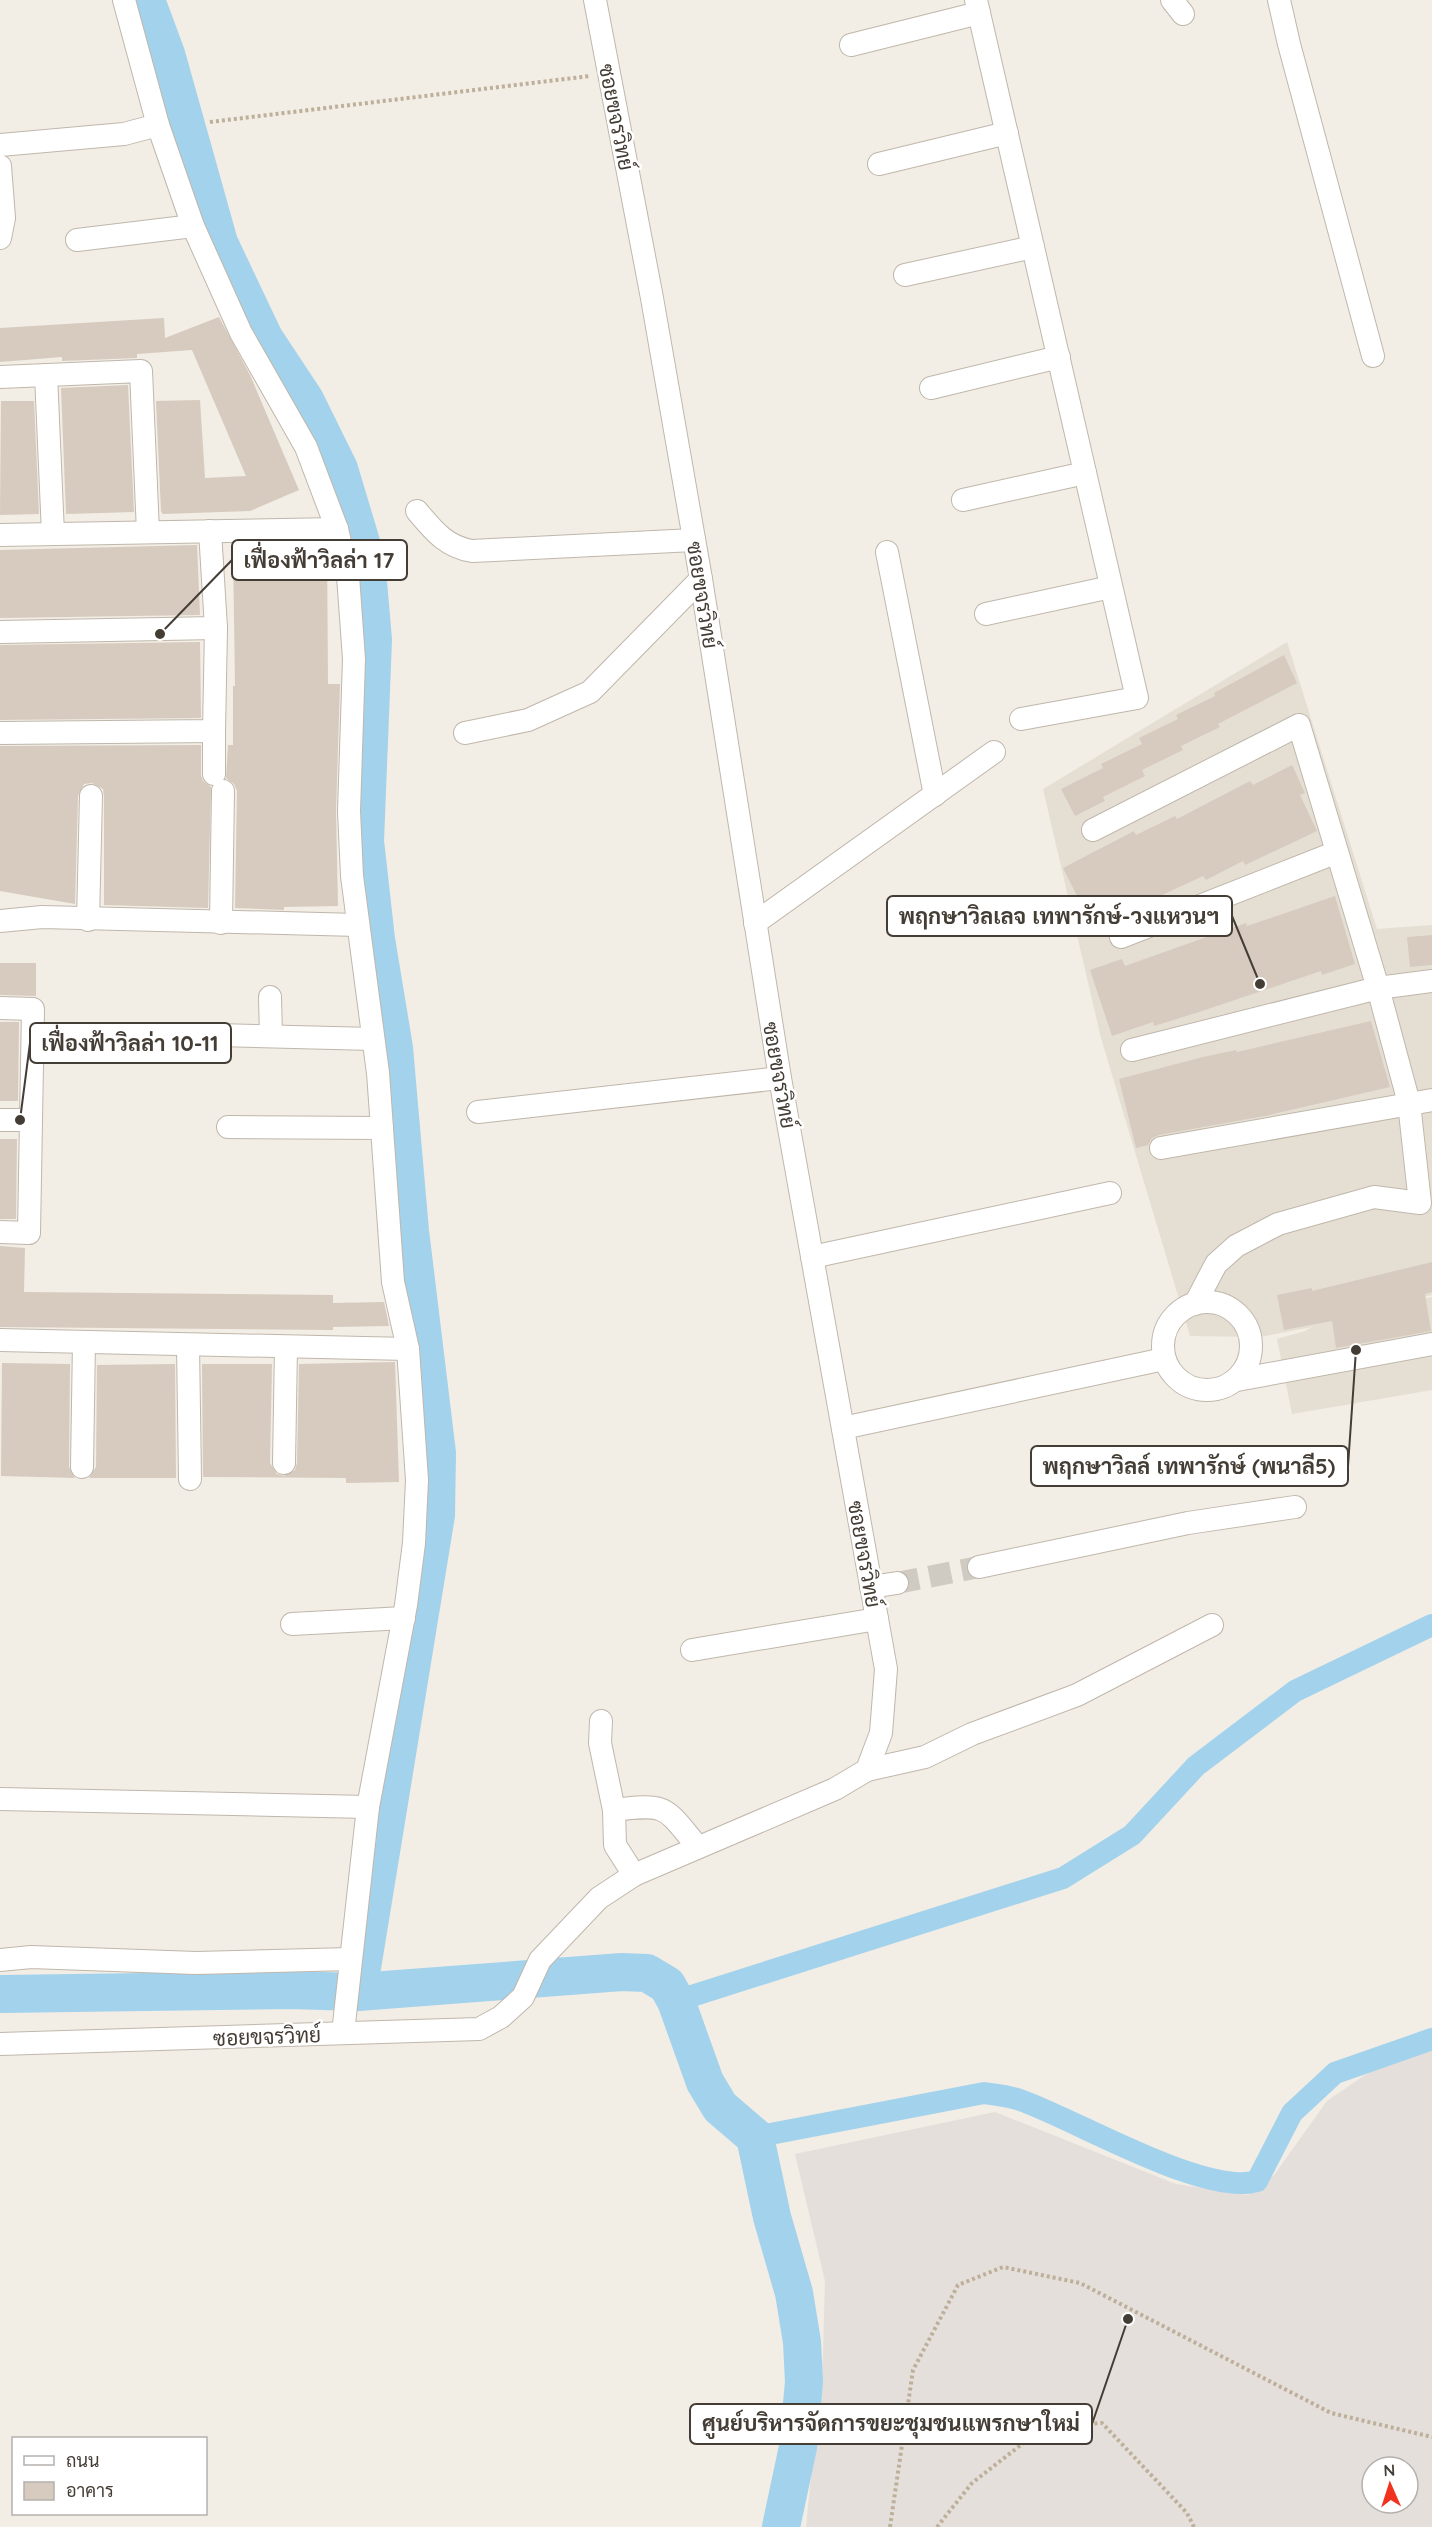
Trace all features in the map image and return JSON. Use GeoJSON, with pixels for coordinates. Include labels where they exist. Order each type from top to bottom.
{"type":"FeatureCollection","features":[{"type":"Feature","properties":{"kind":"street"},"geometry":{"type":"LineString","coordinates":[[124,0],[158,125],[193,226],[241,333],[306,447],[337,529],[348,576],[354,659],[349,811],[352,876],[382,1128],[393,1282],[408,1349],[417,1480],[414,1543],[404,1618],[368,1807],[344,2024]]}},
{"type":"Feature","properties":{"kind":"street","name":"ซอยขจรวิทย์"},"geometry":{"type":"LineString","coordinates":[[595,0],[652,298],[701,579],[780,1078],[886,1669],[881,1733],[867,1770]]}},
{"type":"Feature","properties":{"kind":"street"},"geometry":{"type":"LineString","coordinates":[[1279,0],[1373,356]]}},
{"type":"Feature","properties":{"kind":"street"},"geometry":{"type":"LineString","coordinates":[[851,45],[978,7],[1137,698],[1021,719]]}},
{"type":"Feature","properties":{"kind":"street"},"geometry":{"type":"LineString","coordinates":[[0,145],[124,134],[158,125]]}},
{"type":"Feature","properties":{"kind":"street"},"geometry":{"type":"LineString","coordinates":[[879,164],[1007,133]]}},
{"type":"Feature","properties":{"kind":"street"},"geometry":{"type":"LineString","coordinates":[[0,166],[4,218],[0,238]]}},
{"type":"Feature","properties":{"kind":"street"},"geometry":{"type":"LineString","coordinates":[[77,240],[193,226]]}},
{"type":"Feature","properties":{"kind":"street"},"geometry":{"type":"LineString","coordinates":[[905,275],[1033,247]]}},
{"type":"Feature","properties":{"kind":"street"},"geometry":{"type":"LineString","coordinates":[[931,388],[1059,357]]}},
{"type":"Feature","properties":{"kind":"street"},"geometry":{"type":"LineString","coordinates":[[0,376],[141,371],[148,532]]}},
{"type":"Feature","properties":{"kind":"street"},"geometry":{"type":"LineString","coordinates":[[46,375],[53,534]]}},
{"type":"Feature","properties":{"kind":"street"},"geometry":{"type":"LineString","coordinates":[[963,500],[1085,473]]}},
{"type":"Feature","properties":{"kind":"street"},"geometry":{"type":"LineString","coordinates":[[417,511],[447,542],[459,549],[472,551],[694,540]]}},
{"type":"Feature","properties":{"kind":"street"},"geometry":{"type":"LineString","coordinates":[[0,535],[337,529]]}},
{"type":"Feature","properties":{"kind":"street"},"geometry":{"type":"LineString","coordinates":[[210,531],[216,628],[214,731],[219,783],[221,923]]}},
{"type":"Feature","properties":{"kind":"street"},"geometry":{"type":"LineString","coordinates":[[887,552],[935,795]]}},
{"type":"Feature","properties":{"kind":"street"},"geometry":{"type":"LineString","coordinates":[[465,733],[528,720],[590,692],[701,579]]}},
{"type":"Feature","properties":{"kind":"street"},"geometry":{"type":"LineString","coordinates":[[986,614],[1111,587]]}},
{"type":"Feature","properties":{"kind":"street"},"geometry":{"type":"LineString","coordinates":[[0,632],[216,628]]}},
{"type":"Feature","properties":{"kind":"street"},"geometry":{"type":"LineString","coordinates":[[1093,830],[1299,725],[1378,988],[1409,1103],[1426,1202],[1374,1197],[1312,1213],[1270,1227],[1236,1246],[1216,1264],[1195,1304]]}},
{"type":"Feature","properties":{"kind":"street"},"geometry":{"type":"LineString","coordinates":[[0,733],[214,731]]}},
{"type":"Feature","properties":{"kind":"street"},"geometry":{"type":"LineString","coordinates":[[755,923],[994,752]]}},
{"type":"Feature","properties":{"kind":"street"},"geometry":{"type":"LineString","coordinates":[[88,920],[91,796]]}},
{"type":"Feature","properties":{"kind":"street"},"geometry":{"type":"LineString","coordinates":[[1120,937],[1337,852]]}},
{"type":"Feature","properties":{"kind":"street"},"geometry":{"type":"LineString","coordinates":[[0,906],[42,917]]}},
{"type":"Feature","properties":{"kind":"street"},"geometry":{"type":"LineString","coordinates":[[0,921],[42,917],[88,920],[358,925]]}},
{"type":"Feature","properties":{"kind":"street"},"geometry":{"type":"LineString","coordinates":[[1132,1050],[1378,988],[1432,981]]}},
{"type":"Feature","properties":{"kind":"street"},"geometry":{"type":"LineString","coordinates":[[270,997],[271,1036]]}},
{"type":"Feature","properties":{"kind":"street"},"geometry":{"type":"LineString","coordinates":[[0,1008],[33,1009],[29,1233],[0,1232]]}},
{"type":"Feature","properties":{"kind":"street"},"geometry":{"type":"LineString","coordinates":[[178,1034],[373,1039]]}},
{"type":"Feature","properties":{"kind":"street"},"geometry":{"type":"LineString","coordinates":[[478,1112],[780,1078]]}},
{"type":"Feature","properties":{"kind":"street"},"geometry":{"type":"LineString","coordinates":[[1161,1148],[1432,1100]]}},
{"type":"Feature","properties":{"kind":"street"},"geometry":{"type":"LineString","coordinates":[[0,1120],[30,1120]]}},
{"type":"Feature","properties":{"kind":"street"},"geometry":{"type":"LineString","coordinates":[[228,1127],[382,1128]]}},
{"type":"Feature","properties":{"kind":"street"},"geometry":{"type":"LineString","coordinates":[[812,1257],[1110,1193]]}},
{"type":"Feature","properties":{"kind":"street"},"geometry":{"type":"LineString","coordinates":[[1209,1302],[1224,1305],[1246,1324],[1251,1339],[1251,1354],[1247,1368],[1237,1380],[1224,1388],[1209,1391],[1194,1389],[1180,1382],[1170,1372],[1164,1359],[1162,1345],[1165,1331],[1182,1309],[1195,1304],[1209,1302]]}},
{"type":"Feature","properties":{"kind":"street"},"geometry":{"type":"LineString","coordinates":[[0,1340],[408,1349]]}},
{"type":"Feature","properties":{"kind":"street"},"geometry":{"type":"LineString","coordinates":[[82,1467],[84,1342]]}},
{"type":"Feature","properties":{"kind":"street"},"geometry":{"type":"LineString","coordinates":[[1237,1380],[1432,1344]]}},
{"type":"Feature","properties":{"kind":"street"},"geometry":{"type":"LineString","coordinates":[[188,1345],[190,1479]]}},
{"type":"Feature","properties":{"kind":"street"},"geometry":{"type":"LineString","coordinates":[[284,1463],[286,1347]]}},
{"type":"Feature","properties":{"kind":"street"},"geometry":{"type":"LineString","coordinates":[[843,1428],[1164,1359]]}},
{"type":"Feature","properties":{"kind":"street"},"geometry":{"type":"LineString","coordinates":[[979,1566],[1188,1522],[1295,1507]]}},
{"type":"Feature","properties":{"kind":"street"},"geometry":{"type":"LineString","coordinates":[[872,1587],[897,1583]]}},
{"type":"Feature","properties":{"kind":"street"},"geometry":{"type":"LineString","coordinates":[[292,1624],[404,1618]]}},
{"type":"Feature","properties":{"kind":"street"},"geometry":{"type":"LineString","coordinates":[[692,1650],[877,1619]]}},
{"type":"Feature","properties":{"kind":"street"},"geometry":{"type":"LineString","coordinates":[[601,1721],[600,1743],[614,1810],[615,1845],[633,1875],[835,1789],[867,1770],[925,1757],[972,1734],[1077,1695],[1212,1624]]}},
{"type":"Feature","properties":{"kind":"street"},"geometry":{"type":"LineString","coordinates":[[0,1799],[368,1807]]}},
{"type":"Feature","properties":{"kind":"street"},"geometry":{"type":"LineString","coordinates":[[614,1810],[656,1807],[667,1810],[698,1847]]}},
{"type":"Feature","properties":{"kind":"street","name":"ซอยขจรวิทย์"},"geometry":{"type":"LineString","coordinates":[[0,2044],[344,2024],[479,2029],[501,2017],[523,1997],[540,1960],[599,1898],[633,1875]]}},
{"type":"Feature","properties":{"kind":"street"},"geometry":{"type":"LineString","coordinates":[[0,1960],[31,1956],[196,1964],[350,1959]]}},
{"type":"Feature","properties":{"kind":"path"},"geometry":{"type":"LineString","coordinates":[[210,122],[609,73]]}},
{"type":"Feature","properties":{"kind":"path"},"geometry":{"type":"LineString","coordinates":[[890,2527],[914,2370],[958,2285],[1003,2267],[1080,2283],[1331,2413],[1432,2437]]}},
{"type":"Feature","properties":{"kind":"path"},"geometry":{"type":"LineString","coordinates":[[937,2527],[972,2483],[1044,2427],[1102,2424],[1187,2513],[1194,2527]]}},
{"type":"Feature","properties":{"kind":"shaded area"},"geometry":{"type":"Polygon","coordinates":[[[1287,642],[1377,929],[1432,925],[1432,1295],[1385,1306],[1432,1297],[1432,1390],[1292,1414],[1277,1339],[1312,1327],[1260,1337],[1190,1336],[1101,1038],[1043,789],[1287,642]]]}},
{"type":"Feature","properties":{"kind":"shaded area"},"geometry":{"type":"Polygon","coordinates":[[[1432,2048],[1432,2527],[806,2527],[823,2356],[825,2281],[795,2154],[995,2112],[1176,2184],[1248,2195],[1274,2175],[1327,2101],[1393,2056],[1432,2048]]]}},
{"type":"Feature","properties":{"kind":"building"},"geometry":{"type":"Polygon","coordinates":[[[219,317],[250,375],[299,490],[250,511],[163,514],[161,511],[156,401],[200,400],[205,478],[246,476],[192,350],[137,354],[137,358],[62,361],[62,357],[0,362],[0,328],[164,318],[165,338],[219,317]]]}},
{"type":"Feature","properties":{"kind":"building"},"geometry":{"type":"Polygon","coordinates":[[[128,385],[134,512],[66,514],[61,388],[128,385]]]}},
{"type":"Feature","properties":{"kind":"building"},"geometry":{"type":"Polygon","coordinates":[[[1,401],[34,401],[39,514],[0,515],[1,401]]]}},
{"type":"Feature","properties":{"kind":"building"},"geometry":{"type":"Polygon","coordinates":[[[197,545],[200,615],[0,618],[0,550],[197,545]]]}},
{"type":"Feature","properties":{"kind":"building"},"geometry":{"type":"Polygon","coordinates":[[[327,546],[328,684],[340,684],[336,811],[338,906],[284,907],[284,910],[235,908],[237,791],[234,784],[226,778],[228,745],[233,745],[233,686],[235,686],[233,547],[327,546]]]}},
{"type":"Feature","properties":{"kind":"building"},"geometry":{"type":"Polygon","coordinates":[[[200,642],[201,718],[0,720],[0,645],[200,642]]]}},
{"type":"Feature","properties":{"kind":"building"},"geometry":{"type":"Polygon","coordinates":[[[1284,655],[1297,683],[1218,724],[1220,727],[1181,746],[1183,750],[1142,770],[1145,776],[1103,797],[1105,801],[1075,816],[1061,789],[1103,768],[1101,764],[1142,744],[1139,738],[1178,719],[1176,715],[1215,696],[1214,693],[1284,655]]]}},
{"type":"Feature","properties":{"kind":"building"},"geometry":{"type":"Polygon","coordinates":[[[201,745],[201,775],[203,781],[211,787],[208,908],[104,905],[104,796],[103,789],[92,783],[84,784],[78,796],[75,904],[0,891],[0,746],[201,745]]]}},
{"type":"Feature","properties":{"kind":"building"},"geometry":{"type":"Polygon","coordinates":[[[1292,765],[1305,793],[1300,795],[1317,831],[1245,865],[1243,861],[1206,880],[1203,876],[1087,930],[1073,903],[1079,900],[1063,868],[1134,831],[1136,835],[1175,816],[1177,819],[1250,781],[1253,785],[1292,765]]]}},
{"type":"Feature","properties":{"kind":"building"},"geometry":{"type":"Polygon","coordinates":[[[1335,896],[1355,964],[1322,975],[1321,971],[1196,1013],[1154,1026],[1153,1022],[1112,1036],[1090,970],[1122,959],[1125,966],[1246,923],[1247,926],[1335,896]]]}},
{"type":"Feature","properties":{"kind":"building"},"geometry":{"type":"Polygon","coordinates":[[[1432,935],[1432,965],[1410,967],[1407,937],[1432,935]]]}},
{"type":"Feature","properties":{"kind":"building"},"geometry":{"type":"Polygon","coordinates":[[[0,963],[36,963],[36,996],[0,995],[0,963]]]}},
{"type":"Feature","properties":{"kind":"building"},"geometry":{"type":"Polygon","coordinates":[[[1371,1021],[1390,1087],[1265,1116],[1159,1135],[1152,1138],[1148,1145],[1136,1148],[1119,1079],[1203,1057],[1236,1050],[1237,1052],[1371,1021]]]}},
{"type":"Feature","properties":{"kind":"building"},"geometry":{"type":"Polygon","coordinates":[[[0,1022],[19,1022],[18,1101],[0,1101],[0,1022]]]}},
{"type":"Feature","properties":{"kind":"building"},"geometry":{"type":"Polygon","coordinates":[[[0,1139],[17,1139],[16,1219],[0,1219],[0,1139]]]}},
{"type":"Feature","properties":{"kind":"building"},"geometry":{"type":"Polygon","coordinates":[[[0,1246],[25,1248],[24,1292],[333,1295],[333,1303],[384,1302],[389,1326],[333,1327],[333,1330],[0,1327],[0,1246]]]}},
{"type":"Feature","properties":{"kind":"building"},"geometry":{"type":"Polygon","coordinates":[[[1432,1262],[1432,1292],[1425,1294],[1431,1331],[1336,1348],[1332,1321],[1284,1330],[1277,1295],[1312,1288],[1312,1291],[1432,1262]]]}},
{"type":"Feature","properties":{"kind":"building"},"geometry":{"type":"Polygon","coordinates":[[[395,1362],[399,1482],[346,1483],[346,1478],[203,1477],[202,1364],[272,1364],[270,1463],[277,1474],[284,1476],[295,1470],[297,1463],[299,1364],[395,1362]]]}},
{"type":"Feature","properties":{"kind":"building"},"geometry":{"type":"Polygon","coordinates":[[[2,1363],[70,1364],[69,1467],[75,1478],[1,1476],[2,1363]]]}},
{"type":"Feature","properties":{"kind":"building"},"geometry":{"type":"Polygon","coordinates":[[[175,1364],[176,1478],[89,1478],[96,1467],[97,1365],[175,1364]]]}},
{"type":"Feature","properties":{"kind":"waterway"},"geometry":{"type":"LineString","coordinates":[[146,0],[166,54],[219,243],[264,338],[305,400],[339,469],[366,559],[373,640],[365,841],[376,939],[394,1048],[410,1231],[437,1453],[436,1515],[358,1992]]}},
{"type":"Feature","properties":{"kind":"waterway"},"geometry":{"type":"LineString","coordinates":[[676,2001],[1063,1878],[1132,1835],[1196,1766],[1295,1691],[1432,1625]]}},
{"type":"Feature","properties":{"kind":"waterway"},"geometry":{"type":"LineString","coordinates":[[0,1994],[289,1990],[358,1992],[622,1972],[647,1973],[667,1985],[676,2001],[705,2082],[720,2107],[755,2137],[772,2217],[794,2293],[802,2342],[804,2382],[798,2447],[781,2527]]}},
{"type":"Feature","properties":{"kind":"waterway"},"geometry":{"type":"LineString","coordinates":[[755,2137],[984,2093],[1020,2100],[1140,2154],[1206,2178],[1234,2183],[1257,2181],[1292,2113],[1335,2073],[1432,2039]]}},
{"type":"Feature","properties":{"kind":"tunnel"},"geometry":{"type":"LineString","coordinates":[[897,1583],[979,1567]]}},
{"type":"Feature","properties":{"kind":"place","name":"เฟื่องฟ้าวิลล่า 17"},"geometry":{"type":"Point","coordinates":[160,634]}},
{"type":"Feature","properties":{"kind":"place","name":"พฤกษาวิลเลจ เทพารักษ์-วงแหวนฯ"},"geometry":{"type":"Point","coordinates":[1260,984]}},
{"type":"Feature","properties":{"kind":"place","name":"เฟื่องฟ้าวิลล่า 10-11"},"geometry":{"type":"Point","coordinates":[20,1120]}},
{"type":"Feature","properties":{"kind":"place","name":"พฤกษาวิลล์ เทพารักษ์ (พนาลี5)"},"geometry":{"type":"Point","coordinates":[1356,1350]}},
{"type":"Feature","properties":{"kind":"place","name":"ศูนย์บริหารจัดการขยะชุมชนแพรกษาใหม่"},"geometry":{"type":"Point","coordinates":[1128,2319]}}]}
